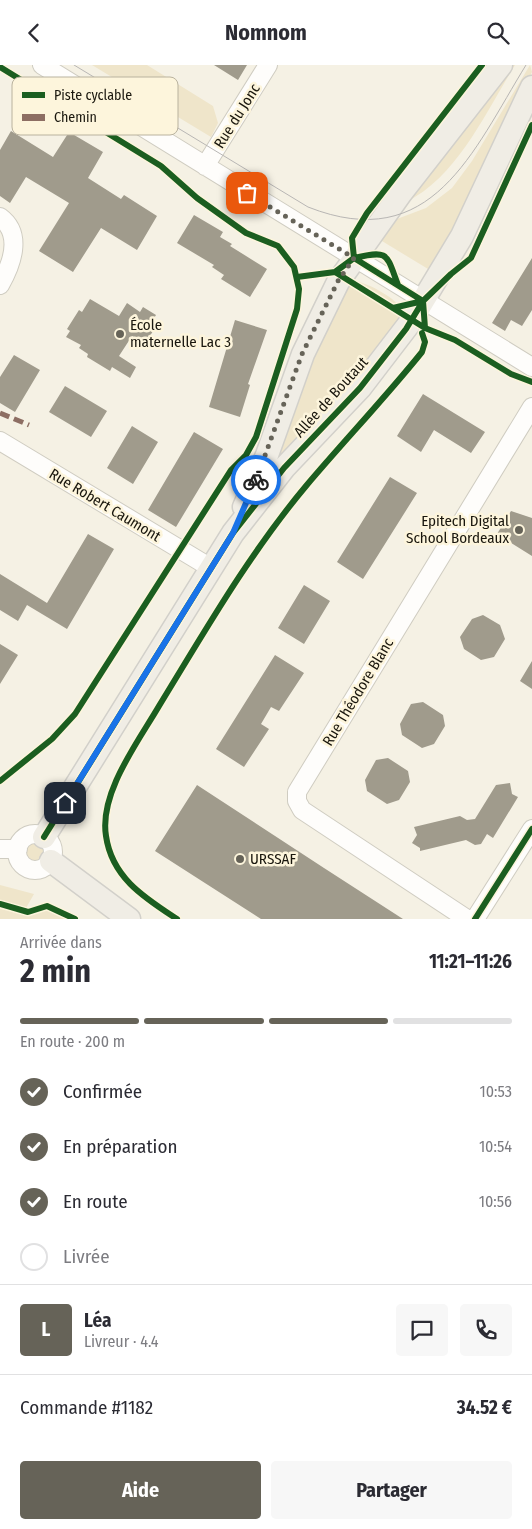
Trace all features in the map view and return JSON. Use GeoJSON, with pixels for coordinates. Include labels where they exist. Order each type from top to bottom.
{"type":"FeatureCollection","features":[{"type":"Feature","properties":{"kind":"main road","name":"Allée de Boutaut"},"geometry":{"type":"LineString","coordinates":[[233,533],[267,455],[302,354],[338,281],[401,193],[500,65]]}},
{"type":"Feature","properties":{"kind":"main road","name":"Allée de Boutaut"},"geometry":{"type":"LineString","coordinates":[[44,837],[233,533],[290,461],[360,388],[406,329],[462,236],[514,120],[532,87]]}},
{"type":"Feature","properties":{"kind":"main road"},"geometry":{"type":"LineString","coordinates":[[50,861],[129,919]]}},
{"type":"Feature","properties":{"kind":"street"},"geometry":{"type":"LineString","coordinates":[[42,65],[61,77]]}},
{"type":"Feature","properties":{"kind":"street","name":"Rue du Jonc"},"geometry":{"type":"LineString","coordinates":[[205,166],[268,65]]}},
{"type":"Feature","properties":{"kind":"street"},"geometry":{"type":"LineString","coordinates":[[155,135],[532,367]]}},
{"type":"Feature","properties":{"kind":"street"},"geometry":{"type":"LineString","coordinates":[[0,285],[9,268],[14,238],[6,223]]}},
{"type":"Feature","properties":{"kind":"street","name":"Rue Théodore Blanc"},"geometry":{"type":"LineString","coordinates":[[467,919],[302,810],[297,801],[297,792],[532,407]]}},
{"type":"Feature","properties":{"kind":"street","name":"Rue Robert Caumont"},"geometry":{"type":"LineString","coordinates":[[0,441],[211,568]]}},
{"type":"Feature","properties":{"kind":"street"},"geometry":{"type":"LineString","coordinates":[[474,919],[532,829]]}},
{"type":"Feature","properties":{"kind":"street"},"geometry":{"type":"LineString","coordinates":[[30,835],[44,837],[53,848],[50,861],[40,870],[30,870],[20,862],[18,849],[22,840],[30,835]]}},
{"type":"Feature","properties":{"kind":"street"},"geometry":{"type":"LineString","coordinates":[[0,849],[18,849]]}},
{"type":"Feature","properties":{"kind":"shaded area"},"geometry":{"type":"Polygon","coordinates":[[[92,65],[147,65],[166,77],[112,77],[92,65]]]}},
{"type":"Feature","properties":{"kind":"shaded area"},"geometry":{"type":"Polygon","coordinates":[[[508,65],[515,65],[469,142],[441,176],[424,191],[406,202],[508,65]]]}},
{"type":"Feature","properties":{"kind":"shaded area"},"geometry":{"type":"Polygon","coordinates":[[[530,65],[532,72],[433,272],[377,238],[389,222],[426,208],[452,188],[472,161],[530,65]]]}},
{"type":"Feature","properties":{"kind":"shaded area"},"geometry":{"type":"Polygon","coordinates":[[[178,84],[213,106],[218,123],[211,137],[178,117],[178,84]]]}},
{"type":"Feature","properties":{"kind":"shaded area"},"geometry":{"type":"Polygon","coordinates":[[[356,281],[383,293],[395,301],[404,311],[354,382],[277,462],[311,359],[348,286],[356,281]]]}},
{"type":"Feature","properties":{"kind":"shaded area"},"geometry":{"type":"Polygon","coordinates":[[[34,841],[42,844],[45,852],[42,860],[34,863],[26,860],[23,852],[26,844],[34,841]]]}},
{"type":"Feature","properties":{"kind":"shaded area"},"geometry":{"type":"Polygon","coordinates":[[[0,885],[34,894],[26,908],[34,910],[47,906],[75,919],[0,919],[0,885]]]}},
{"type":"Feature","properties":{"kind":"building"},"geometry":{"type":"Polygon","coordinates":[[[214,65],[247,65],[238,80],[214,65]]]}},
{"type":"Feature","properties":{"kind":"building"},"geometry":{"type":"Polygon","coordinates":[[[11,131],[12,135],[17,135],[53,157],[67,135],[74,135],[103,152],[88,178],[121,199],[124,195],[157,216],[137,250],[101,228],[73,272],[39,251],[69,203],[26,177],[10,203],[0,196],[0,150],[11,131]]]}},
{"type":"Feature","properties":{"kind":"building"},"geometry":{"type":"Polygon","coordinates":[[[194,215],[223,232],[220,237],[232,244],[230,246],[267,269],[250,297],[221,279],[224,275],[212,267],[214,265],[177,243],[194,215]]]}},
{"type":"Feature","properties":{"kind":"building"},"geometry":{"type":"Polygon","coordinates":[[[532,258],[532,310],[522,326],[511,320],[505,331],[492,323],[532,258]]]}},
{"type":"Feature","properties":{"kind":"building"},"geometry":{"type":"Polygon","coordinates":[[[90,299],[119,316],[127,303],[140,312],[143,307],[156,315],[148,328],[153,331],[145,344],[132,336],[119,356],[136,367],[130,378],[112,367],[110,371],[87,357],[88,354],[79,348],[81,345],[66,337],[70,331],[67,329],[79,310],[82,312],[90,299]]]}},
{"type":"Feature","properties":{"kind":"building"},"geometry":{"type":"Polygon","coordinates":[[[235,320],[267,330],[248,384],[250,385],[240,417],[209,407],[235,320]]]}},
{"type":"Feature","properties":{"kind":"building"},"geometry":{"type":"Polygon","coordinates":[[[14,355],[40,370],[15,412],[0,403],[0,377],[14,355]]]}},
{"type":"Feature","properties":{"kind":"building"},"geometry":{"type":"Polygon","coordinates":[[[65,386],[107,411],[91,437],[49,412],[65,386]]]}},
{"type":"Feature","properties":{"kind":"building"},"geometry":{"type":"Polygon","coordinates":[[[423,394],[485,432],[471,453],[434,430],[421,452],[397,436],[423,394]]]}},
{"type":"Feature","properties":{"kind":"building"},"geometry":{"type":"Polygon","coordinates":[[[132,426],[158,442],[133,484],[107,468],[132,426]]]}},
{"type":"Feature","properties":{"kind":"building"},"geometry":{"type":"Polygon","coordinates":[[[194,432],[223,449],[176,527],[148,510],[194,432]]]}},
{"type":"Feature","properties":{"kind":"building"},"geometry":{"type":"Polygon","coordinates":[[[390,477],[417,493],[363,579],[337,562],[390,477]]]}},
{"type":"Feature","properties":{"kind":"building"},"geometry":{"type":"Polygon","coordinates":[[[511,511],[532,518],[532,556],[497,534],[511,511]]]}},
{"type":"Feature","properties":{"kind":"building"},"geometry":{"type":"Polygon","coordinates":[[[88,534],[114,549],[67,629],[27,605],[18,621],[0,610],[0,574],[47,603],[88,534]]]}},
{"type":"Feature","properties":{"kind":"building"},"geometry":{"type":"Polygon","coordinates":[[[304,585],[330,601],[304,644],[278,628],[304,585]]]}},
{"type":"Feature","properties":{"kind":"building"},"geometry":{"type":"Polygon","coordinates":[[[483,615],[500,625],[505,639],[494,657],[481,660],[464,649],[460,637],[472,619],[483,615]]]}},
{"type":"Feature","properties":{"kind":"building"},"geometry":{"type":"Polygon","coordinates":[[[0,644],[18,655],[0,684],[0,644]]]}},
{"type":"Feature","properties":{"kind":"building"},"geometry":{"type":"Polygon","coordinates":[[[275,655],[304,673],[279,711],[271,707],[261,724],[269,729],[244,767],[216,749],[275,655]]]}},
{"type":"Feature","properties":{"kind":"building"},"geometry":{"type":"Polygon","coordinates":[[[532,661],[532,689],[520,681],[532,661]]]}},
{"type":"Feature","properties":{"kind":"building"},"geometry":{"type":"Polygon","coordinates":[[[423,702],[443,715],[445,726],[434,744],[422,748],[402,735],[400,724],[411,704],[423,702]]]}},
{"type":"Feature","properties":{"kind":"building"},"geometry":{"type":"Polygon","coordinates":[[[388,758],[408,771],[410,782],[399,800],[387,804],[367,791],[365,780],[376,760],[388,758]]]}},
{"type":"Feature","properties":{"kind":"building"},"geometry":{"type":"Polygon","coordinates":[[[510,783],[512,794],[518,797],[493,838],[487,834],[481,844],[475,845],[466,840],[420,851],[420,848],[412,843],[417,835],[414,827],[460,816],[467,820],[475,819],[496,785],[510,783]]]}},
{"type":"Feature","properties":{"kind":"building","name":"URSSAF"},"geometry":{"type":"Polygon","coordinates":[[[197,785],[403,919],[261,919],[155,851],[197,785]]]}},
{"type":"Feature","properties":{"kind":"tram line"},"geometry":{"type":"LineString","coordinates":[[74,65],[94,77]]}},
{"type":"Feature","properties":{"kind":"tram line"},"geometry":{"type":"LineString","coordinates":[[178,128],[308,207],[351,218],[387,218],[417,206],[444,187],[466,161],[487,130],[526,65]]}},
{"type":"Feature","properties":{"kind":"marked path"},"geometry":{"type":"LineString","coordinates":[[0,413],[29,425]]}},
{"type":"Feature","properties":{"kind":"cycle path"},"geometry":{"type":"LineString","coordinates":[[297,277],[335,272],[354,258],[352,238],[367,213],[482,65]]}},
{"type":"Feature","properties":{"kind":"cycle path"},"geometry":{"type":"LineString","coordinates":[[0,67],[16,77]]}},
{"type":"Feature","properties":{"kind":"cycle path"},"geometry":{"type":"LineString","coordinates":[[393,308],[423,301],[471,258],[532,125]]}},
{"type":"Feature","properties":{"kind":"cycle path"},"geometry":{"type":"LineString","coordinates":[[0,781],[52,739],[75,714],[231,470],[246,455],[256,437],[297,309],[299,289],[294,267],[278,246],[246,233],[197,198],[161,166],[111,135]]}},
{"type":"Feature","properties":{"kind":"cycle path"},"geometry":{"type":"LineString","coordinates":[[354,258],[374,254],[385,257],[391,266],[398,285]]}},
{"type":"Feature","properties":{"kind":"cycle path"},"geometry":{"type":"LineString","coordinates":[[354,258],[423,301],[425,328]]}},
{"type":"Feature","properties":{"kind":"cycle path"},"geometry":{"type":"LineString","coordinates":[[335,272],[425,328],[455,340],[511,374],[532,382]]}},
{"type":"Feature","properties":{"kind":"cycle path"},"geometry":{"type":"LineString","coordinates":[[44,837],[233,533],[284,468],[360,388],[406,329],[423,301]]}},
{"type":"Feature","properties":{"kind":"cycle path"},"geometry":{"type":"LineString","coordinates":[[177,919],[142,895],[115,864],[109,851],[105,820],[114,785],[141,735],[211,621],[265,539],[306,486],[422,352],[425,342],[422,333]]}},
{"type":"Feature","properties":{"kind":"cycle path"},"geometry":{"type":"LineString","coordinates":[[475,919],[532,829]]}},
{"type":"Feature","properties":{"kind":"cycle path"},"geometry":{"type":"LineString","coordinates":[[0,904],[28,912],[47,906],[75,919]]}},
{"type":"Feature","properties":{"kind":"way so far"},"geometry":{"type":"LineString","coordinates":[[247,193],[354,258],[338,281],[302,354],[267,455],[256,480]]}},
{"type":"Feature","properties":{"kind":"place","name":"École maternelle Lac 3"},"geometry":{"type":"Point","coordinates":[120,334]}},
{"type":"Feature","properties":{"kind":"place","name":"Epitech Digital School Bordeaux"},"geometry":{"type":"Point","coordinates":[519,530]}},
{"type":"Feature","properties":{"kind":"place","name":"URSSAF"},"geometry":{"type":"Point","coordinates":[240,859]}},
{"type":"Feature","properties":{"kind":"route"},"geometry":{"type":"LineString","coordinates":[[65,803],[233,533],[256,480]]}}]}
